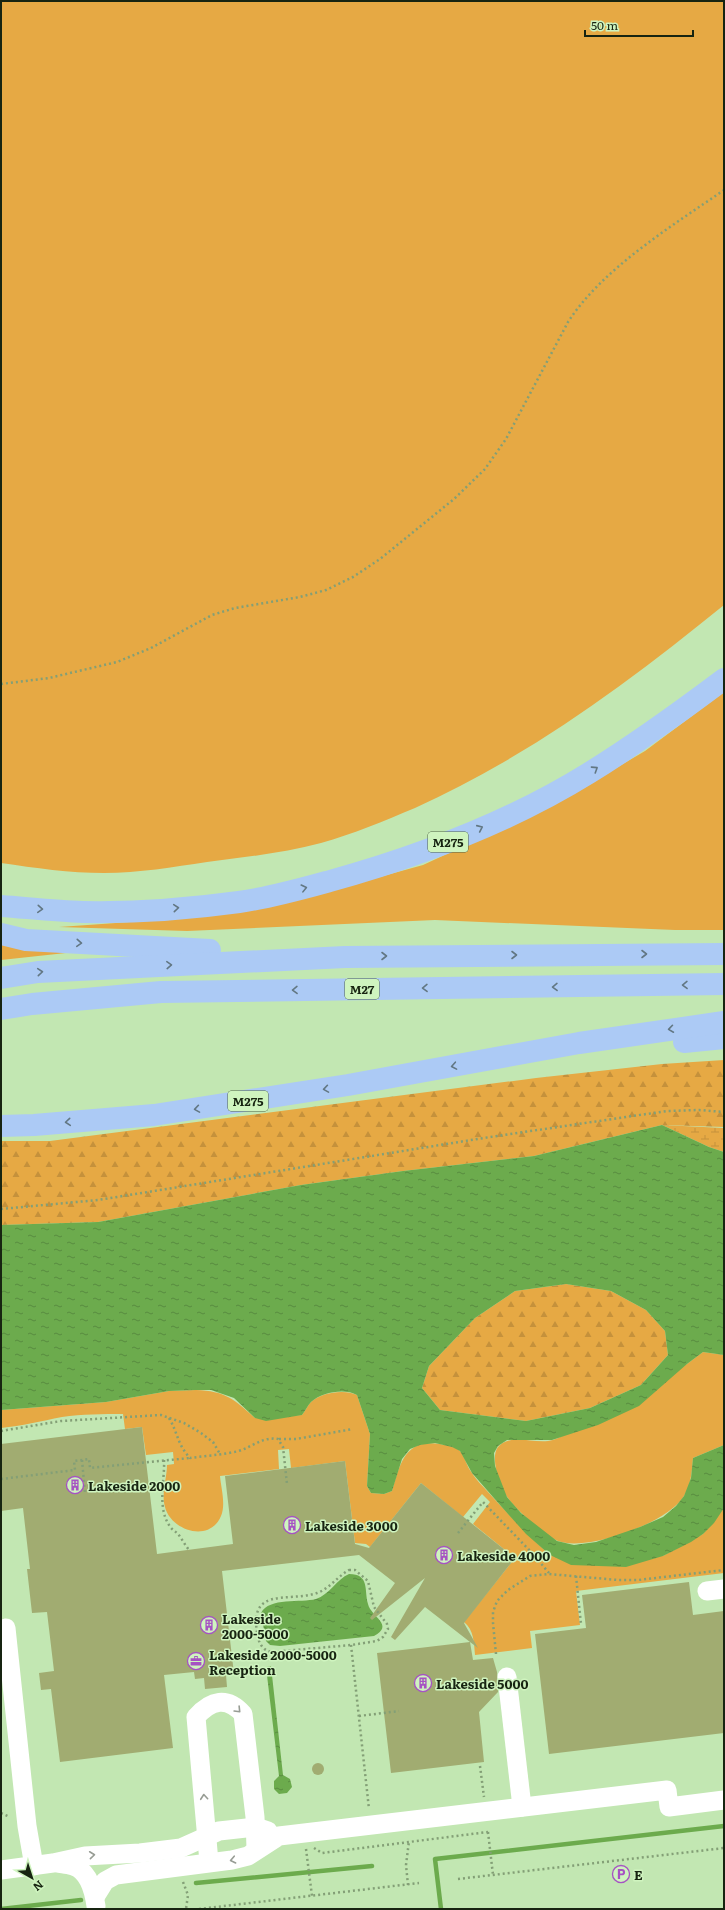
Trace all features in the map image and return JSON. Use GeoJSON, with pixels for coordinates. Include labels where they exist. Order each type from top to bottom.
{"type":"FeatureCollection","features":[{"type":"Feature","properties":{"kind":"highway","name":"M275"},"geometry":{"type":"LineString","coordinates":[[1,906],[83,912],[164,909],[225,904],[303,889],[370,870],[444,844],[529,806],[588,774],[647,735],[724,679]]}},
{"type":"Feature","properties":{"kind":"highway"},"geometry":{"type":"LineString","coordinates":[[1,934],[26,940],[190,950],[262,950],[345,957]]}},
{"type":"Feature","properties":{"kind":"highway"},"geometry":{"type":"LineString","coordinates":[[1,978],[38,972],[345,957],[724,954]]}},
{"type":"Feature","properties":{"kind":"highway","name":"M27"},"geometry":{"type":"LineString","coordinates":[[1,1009],[32,1004],[161,992],[724,984]]}},
{"type":"Feature","properties":{"kind":"highway"},"geometry":{"type":"LineString","coordinates":[[492,1060],[579,1043],[724,1022]]}},
{"type":"Feature","properties":{"kind":"highway","name":"M275"},"geometry":{"type":"LineString","coordinates":[[1,1126],[34,1125],[154,1115],[348,1085],[492,1060],[530,1062],[724,1038]]}},
{"type":"Feature","properties":{"kind":"lane"},"geometry":{"type":"LineString","coordinates":[[6,1628],[27,1826],[34,1866]]}},
{"type":"Feature","properties":{"kind":"lane"},"geometry":{"type":"LineString","coordinates":[[507,1676],[522,1807]]}},
{"type":"Feature","properties":{"kind":"lane"},"geometry":{"type":"LineString","coordinates":[[209,1862],[196,1718],[204,1709],[218,1703],[226,1702],[236,1707],[243,1714],[256,1827],[256,1849]]}},
{"type":"Feature","properties":{"kind":"lane"},"geometry":{"type":"LineString","coordinates":[[96,1903],[105,1881],[116,1875],[232,1860],[248,1856],[256,1849],[279,1836],[667,1790],[669,1806],[724,1800]]}},
{"type":"Feature","properties":{"kind":"lane"},"geometry":{"type":"LineString","coordinates":[[1,1870],[53,1863],[85,1856],[112,1853],[140,1853],[181,1848],[219,1831],[256,1827],[279,1836]]}},
{"type":"Feature","properties":{"kind":"lane"},"geometry":{"type":"LineString","coordinates":[[53,1863],[74,1866],[84,1873],[90,1883],[96,1903]]}},
{"type":"Feature","properties":{"kind":"path"},"geometry":{"type":"LineString","coordinates":[[1,684],[49,678],[117,662],[151,648],[212,615],[235,608],[300,597],[326,590],[353,577],[380,559],[454,499],[485,469],[506,439],[568,322],[580,304],[593,289],[650,242],[724,190]]}},
{"type":"Feature","properties":{"kind":"path"},"geometry":{"type":"LineString","coordinates":[[1,1209],[98,1200],[490,1137],[667,1111],[699,1110],[724,1112]]}},
{"type":"Feature","properties":{"kind":"path"},"geometry":{"type":"LineString","coordinates":[[1,1431],[62,1421],[100,1417],[160,1415],[201,1433],[213,1442],[220,1454]]}},
{"type":"Feature","properties":{"kind":"path"},"geometry":{"type":"LineString","coordinates":[[169,1418],[175,1428],[178,1442],[190,1458]]}},
{"type":"Feature","properties":{"kind":"path"},"geometry":{"type":"LineString","coordinates":[[1,1479],[75,1470],[74,1461],[89,1460],[90,1468],[190,1458],[236,1452],[257,1442],[273,1438],[296,1439],[353,1429]]}},
{"type":"Feature","properties":{"kind":"path"},"geometry":{"type":"LineString","coordinates":[[278,1439],[283,1447],[287,1484]]}},
{"type":"Feature","properties":{"kind":"path"},"geometry":{"type":"LineString","coordinates":[[82,1460],[85,1492]]}},
{"type":"Feature","properties":{"kind":"path"},"geometry":{"type":"LineString","coordinates":[[164,1460],[165,1475],[162,1500],[164,1513],[169,1526],[177,1533],[189,1550]]}},
{"type":"Feature","properties":{"kind":"path"},"geometry":{"type":"LineString","coordinates":[[458,1533],[483,1502],[533,1554],[549,1574]]}},
{"type":"Feature","properties":{"kind":"path"},"geometry":{"type":"LineString","coordinates":[[349,1570],[355,1570],[368,1581],[374,1607],[387,1624],[388,1629],[383,1637],[377,1641],[351,1645],[267,1651],[260,1643],[258,1637],[257,1612],[266,1600],[319,1592],[342,1573],[349,1570]]}},
{"type":"Feature","properties":{"kind":"path"},"geometry":{"type":"LineString","coordinates":[[496,1654],[493,1612],[497,1601],[508,1590],[530,1576],[549,1574],[618,1580],[638,1580],[724,1570]]}},
{"type":"Feature","properties":{"kind":"path"},"geometry":{"type":"LineString","coordinates":[[576,1576],[581,1624]]}},
{"type":"Feature","properties":{"kind":"path"},"geometry":{"type":"LineString","coordinates":[[351,1645],[371,1825]]}},
{"type":"Feature","properties":{"kind":"path"},"geometry":{"type":"LineString","coordinates":[[359,1716],[399,1711]]}},
{"type":"Feature","properties":{"kind":"path"},"geometry":{"type":"LineString","coordinates":[[480,1766],[484,1793]]}},
{"type":"Feature","properties":{"kind":"path"},"geometry":{"type":"LineString","coordinates":[[311,1846],[322,1853],[488,1832]]}},
{"type":"Feature","properties":{"kind":"path"},"geometry":{"type":"LineString","coordinates":[[408,1885],[406,1865],[409,1841]]}},
{"type":"Feature","properties":{"kind":"path"},"geometry":{"type":"LineString","coordinates":[[489,1843],[493,1875]]}},
{"type":"Feature","properties":{"kind":"path"},"geometry":{"type":"LineString","coordinates":[[458,1879],[724,1848]]}},
{"type":"Feature","properties":{"kind":"path"},"geometry":{"type":"LineString","coordinates":[[308,1864],[312,1896]]}},
{"type":"Feature","properties":{"kind":"path"},"geometry":{"type":"LineString","coordinates":[[178,1866],[188,1895],[186,1909]]}},
{"type":"Feature","properties":{"kind":"path"},"geometry":{"type":"LineString","coordinates":[[199,1909],[419,1883]]}},
{"type":"Feature","properties":{"kind":"green space"},"geometry":{"type":"Polygon","coordinates":[[[1,1],[724,1],[724,605],[614,690],[537,742],[457,788],[415,808],[357,831],[321,843],[293,849],[143,871],[117,873],[78,872],[1,863],[1,1]]]}},
{"type":"Feature","properties":{"kind":"green space"},"geometry":{"type":"Polygon","coordinates":[[[724,692],[724,930],[675,930],[435,920],[187,931],[59,927],[173,919],[293,901],[423,865],[555,804],[645,751],[724,692]]]}},
{"type":"Feature","properties":{"kind":"green space"},"geometry":{"type":"Polygon","coordinates":[[[1,944],[75,952],[1,960],[1,944]]]}},
{"type":"Feature","properties":{"kind":"green space"},"geometry":{"type":"Polygon","coordinates":[[[724,1060],[724,1127],[662,1125],[534,1156],[403,1171],[301,1185],[98,1222],[1,1225],[1,1141],[50,1141],[536,1078],[662,1064],[724,1060]]]}},
{"type":"Feature","properties":{"kind":"green space"},"geometry":{"type":"Polygon","coordinates":[[[662,1125],[724,1128],[724,1152],[709,1147],[662,1125]]]}},
{"type":"Feature","properties":{"kind":"green space"},"geometry":{"type":"Polygon","coordinates":[[[566,1284],[611,1291],[646,1310],[665,1331],[668,1355],[641,1385],[590,1408],[526,1421],[440,1410],[422,1388],[429,1366],[475,1318],[515,1291],[566,1284]]]}},
{"type":"Feature","properties":{"kind":"green space"},"geometry":{"type":"Polygon","coordinates":[[[703,1352],[724,1355],[724,1445],[693,1458],[690,1483],[684,1496],[675,1506],[662,1516],[626,1533],[606,1539],[571,1543],[558,1541],[539,1529],[512,1503],[502,1487],[496,1471],[495,1456],[500,1445],[518,1439],[546,1441],[558,1438],[651,1383],[687,1364],[703,1352]]]}},
{"type":"Feature","properties":{"kind":"green space"},"geometry":{"type":"Polygon","coordinates":[[[196,1390],[222,1394],[235,1401],[255,1418],[302,1415],[311,1402],[321,1396],[334,1392],[346,1392],[357,1395],[370,1434],[367,1486],[371,1493],[384,1494],[392,1491],[401,1463],[412,1449],[419,1445],[428,1443],[453,1447],[460,1451],[475,1478],[518,1524],[550,1555],[663,1556],[703,1534],[724,1508],[724,1573],[576,1591],[580,1625],[530,1631],[532,1648],[475,1655],[472,1633],[464,1622],[515,1558],[473,1524],[490,1502],[482,1494],[463,1517],[421,1483],[370,1547],[366,1544],[355,1543],[345,1461],[291,1468],[289,1449],[278,1450],[279,1469],[220,1476],[223,1501],[221,1516],[216,1524],[208,1529],[191,1531],[182,1528],[175,1522],[165,1507],[164,1491],[167,1465],[174,1464],[173,1452],[146,1455],[142,1427],[125,1429],[123,1414],[70,1416],[1,1428],[1,1410],[106,1402],[169,1391],[196,1390]]]}},
{"type":"Feature","properties":{"kind":"water"},"geometry":{"type":"Polygon","coordinates":[[[662,1125],[709,1147],[724,1152],[724,1355],[703,1352],[639,1406],[598,1425],[552,1440],[507,1440],[498,1446],[494,1453],[495,1466],[507,1497],[521,1513],[557,1541],[574,1545],[596,1542],[640,1527],[663,1517],[676,1506],[684,1496],[691,1478],[693,1458],[724,1445],[724,1508],[714,1523],[703,1534],[691,1542],[663,1556],[626,1567],[571,1565],[550,1555],[526,1534],[472,1473],[460,1451],[452,1447],[435,1443],[420,1445],[410,1449],[402,1459],[392,1491],[384,1494],[371,1493],[367,1486],[370,1434],[357,1395],[352,1393],[334,1392],[327,1394],[311,1402],[302,1415],[266,1421],[255,1418],[234,1398],[211,1390],[169,1391],[106,1402],[1,1410],[1,1225],[98,1222],[301,1185],[403,1171],[534,1156],[662,1125]],[[566,1284],[515,1291],[475,1318],[429,1366],[422,1388],[440,1410],[526,1421],[590,1408],[641,1385],[668,1355],[665,1331],[646,1310],[611,1291],[566,1284]]]}},
{"type":"Feature","properties":{"kind":"water"},"geometry":{"type":"Polygon","coordinates":[[[349,1574],[356,1575],[363,1580],[370,1609],[382,1624],[380,1632],[374,1636],[280,1646],[270,1645],[266,1641],[261,1613],[265,1608],[278,1603],[310,1600],[321,1597],[341,1579],[349,1574]]]}},
{"type":"Feature","properties":{"kind":"water"},"geometry":{"type":"Polygon","coordinates":[[[271,1666],[283,1775],[290,1779],[292,1787],[287,1793],[279,1794],[274,1789],[274,1781],[279,1776],[266,1667],[271,1666]]]}},
{"type":"Feature","properties":{"kind":"building"},"geometry":{"type":"Polygon","coordinates":[[[142,1427],[157,1554],[233,1544],[225,1476],[345,1461],[355,1544],[369,1548],[421,1483],[515,1558],[464,1623],[478,1648],[425,1607],[395,1640],[391,1637],[425,1578],[372,1620],[370,1618],[395,1583],[359,1555],[222,1571],[234,1674],[226,1675],[227,1687],[205,1689],[204,1678],[195,1679],[194,1672],[164,1675],[173,1748],[60,1762],[51,1689],[41,1690],[39,1673],[54,1671],[47,1612],[32,1613],[27,1569],[30,1569],[23,1508],[1,1511],[1,1444],[142,1427]]]}},
{"type":"Feature","properties":{"kind":"building"},"geometry":{"type":"Polygon","coordinates":[[[689,1582],[693,1615],[724,1611],[724,1733],[549,1754],[535,1634],[586,1628],[582,1595],[689,1582]]]}},
{"type":"Feature","properties":{"kind":"building","name":"Lakeside 5000"},"geometry":{"type":"Polygon","coordinates":[[[470,1642],[473,1660],[493,1658],[497,1672],[498,1692],[479,1712],[484,1762],[391,1773],[377,1653],[470,1642]]]}},
{"type":"Feature","properties":{"kind":"building"},"geometry":{"type":"Polygon","coordinates":[[[316,1763],[320,1763],[324,1769],[320,1775],[316,1775],[312,1771],[312,1767],[316,1763]]]}},
{"type":"Feature","properties":{"kind":"waterway"},"geometry":{"type":"LineString","coordinates":[[441,1909],[435,1859],[724,1826]]}},
{"type":"Feature","properties":{"kind":"waterway"},"geometry":{"type":"LineString","coordinates":[[196,1883],[372,1866]]}},
{"type":"Feature","properties":{"kind":"waterway"},"geometry":{"type":"LineString","coordinates":[[1,1909],[81,1900]]}},
{"type":"Feature","properties":{"kind":"place","name":"Lakeside 2000"},"geometry":{"type":"Point","coordinates":[75,1485]}},
{"type":"Feature","properties":{"kind":"place","name":"Lakeside 3000"},"geometry":{"type":"Point","coordinates":[292,1525]}},
{"type":"Feature","properties":{"kind":"place","name":"Lakeside 4000"},"geometry":{"type":"Point","coordinates":[444,1555]}},
{"type":"Feature","properties":{"kind":"place","name":"Lakeside 2000-5000"},"geometry":{"type":"Point","coordinates":[209,1625]}},
{"type":"Feature","properties":{"kind":"place","name":"Lakeside 2000-5000 Reception"},"geometry":{"type":"Point","coordinates":[196,1661]}},
{"type":"Feature","properties":{"kind":"place","name":"Lakeside 5000"},"geometry":{"type":"Point","coordinates":[423,1683]}},
{"type":"Feature","properties":{"kind":"place","name":"E"},"geometry":{"type":"Point","coordinates":[621,1874]}}]}
